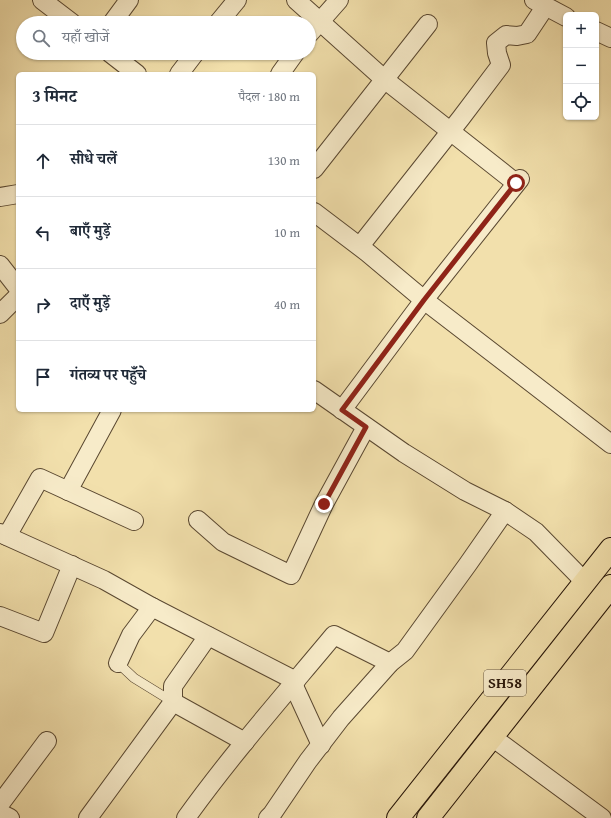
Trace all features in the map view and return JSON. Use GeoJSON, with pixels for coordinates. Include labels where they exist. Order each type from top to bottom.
{"type":"FeatureCollection","features":[{"type":"Feature","properties":{"kind":"main road","name":"SH58"},"geometry":{"type":"LineString","coordinates":[[398,818],[611,549]]}},
{"type":"Feature","properties":{"kind":"main road","name":"SH58"},"geometry":{"type":"LineString","coordinates":[[428,818],[611,586]]}},
{"type":"Feature","properties":{"kind":"street"},"geometry":{"type":"LineString","coordinates":[[42,0],[63,16]]}},
{"type":"Feature","properties":{"kind":"street"},"geometry":{"type":"LineString","coordinates":[[117,16],[129,0]]}},
{"type":"Feature","properties":{"kind":"street"},"geometry":{"type":"LineString","coordinates":[[224,16],[237,0]]}},
{"type":"Feature","properties":{"kind":"street"},"geometry":{"type":"LineString","coordinates":[[296,0],[307,16]]}},
{"type":"Feature","properties":{"kind":"street"},"geometry":{"type":"LineString","coordinates":[[316,25],[339,0]]}},
{"type":"Feature","properties":{"kind":"street"},"geometry":{"type":"LineString","coordinates":[[360,246],[502,65],[497,53],[496,43],[506,35],[517,36],[527,34],[540,3],[563,15]]}},
{"type":"Feature","properties":{"kind":"street"},"geometry":{"type":"LineString","coordinates":[[316,166],[428,24]]}},
{"type":"Feature","properties":{"kind":"street"},"geometry":{"type":"LineString","coordinates":[[316,28],[384,79],[450,132],[518,181],[424,300],[342,410]]}},
{"type":"Feature","properties":{"kind":"street"},"geometry":{"type":"LineString","coordinates":[[599,32],[611,38]]}},
{"type":"Feature","properties":{"kind":"street"},"geometry":{"type":"LineString","coordinates":[[119,60],[134,72]]}},
{"type":"Feature","properties":{"kind":"street"},"geometry":{"type":"LineString","coordinates":[[181,72],[190,60]]}},
{"type":"Feature","properties":{"kind":"street"},"geometry":{"type":"LineString","coordinates":[[281,72],[290,60]]}},
{"type":"Feature","properties":{"kind":"street"},"geometry":{"type":"LineString","coordinates":[[0,197],[16,194]]}},
{"type":"Feature","properties":{"kind":"street"},"geometry":{"type":"LineString","coordinates":[[316,213],[360,246],[424,300],[611,444]]}},
{"type":"Feature","properties":{"kind":"street"},"geometry":{"type":"LineString","coordinates":[[0,265],[16,285]]}},
{"type":"Feature","properties":{"kind":"street"},"geometry":{"type":"LineString","coordinates":[[0,314],[16,298]]}},
{"type":"Feature","properties":{"kind":"street"},"geometry":{"type":"LineString","coordinates":[[316,391],[366,427],[465,491],[505,511],[536,532],[585,582]]}},
{"type":"Feature","properties":{"kind":"street"},"geometry":{"type":"LineString","coordinates":[[68,491],[111,412]]}},
{"type":"Feature","properties":{"kind":"street"},"geometry":{"type":"LineString","coordinates":[[198,520],[224,542],[291,575],[324,504],[366,427]]}},
{"type":"Feature","properties":{"kind":"street"},"geometry":{"type":"LineString","coordinates":[[134,521],[40,478],[3,535],[104,580],[295,682],[321,745]]}},
{"type":"Feature","properties":{"kind":"street"},"geometry":{"type":"LineString","coordinates":[[268,818],[308,760],[341,718],[390,663],[405,651],[505,511]]}},
{"type":"Feature","properties":{"kind":"street"},"geometry":{"type":"LineString","coordinates":[[0,616],[44,633],[72,565]]}},
{"type":"Feature","properties":{"kind":"street"},"geometry":{"type":"LineString","coordinates":[[118,663],[131,634],[152,606]]}},
{"type":"Feature","properties":{"kind":"street"},"geometry":{"type":"LineString","coordinates":[[186,818],[203,794],[334,634],[390,663]]}},
{"type":"Feature","properties":{"kind":"street"},"geometry":{"type":"LineString","coordinates":[[88,818],[173,702],[173,686],[208,636]]}},
{"type":"Feature","properties":{"kind":"street"},"geometry":{"type":"LineString","coordinates":[[173,702],[245,742]]}},
{"type":"Feature","properties":{"kind":"street"},"geometry":{"type":"LineString","coordinates":[[492,737],[602,818]]}},
{"type":"Feature","properties":{"kind":"street"},"geometry":{"type":"LineString","coordinates":[[0,804],[47,741]]}},
{"type":"Feature","properties":{"kind":"street"},"geometry":{"type":"LineString","coordinates":[[0,814],[10,818]]}},
{"type":"Feature","properties":{"kind":"street"},"geometry":{"type":"LineString","coordinates":[[608,818],[611,815]]}},
{"type":"Feature","properties":{"kind":"lane"},"geometry":{"type":"LineString","coordinates":[[118,663],[134,678],[173,702]]}},
{"type":"Feature","properties":{"kind":"route"},"geometry":{"type":"LineString","coordinates":[[324,504],[366,427],[342,410],[424,300],[516,183]]}}]}
